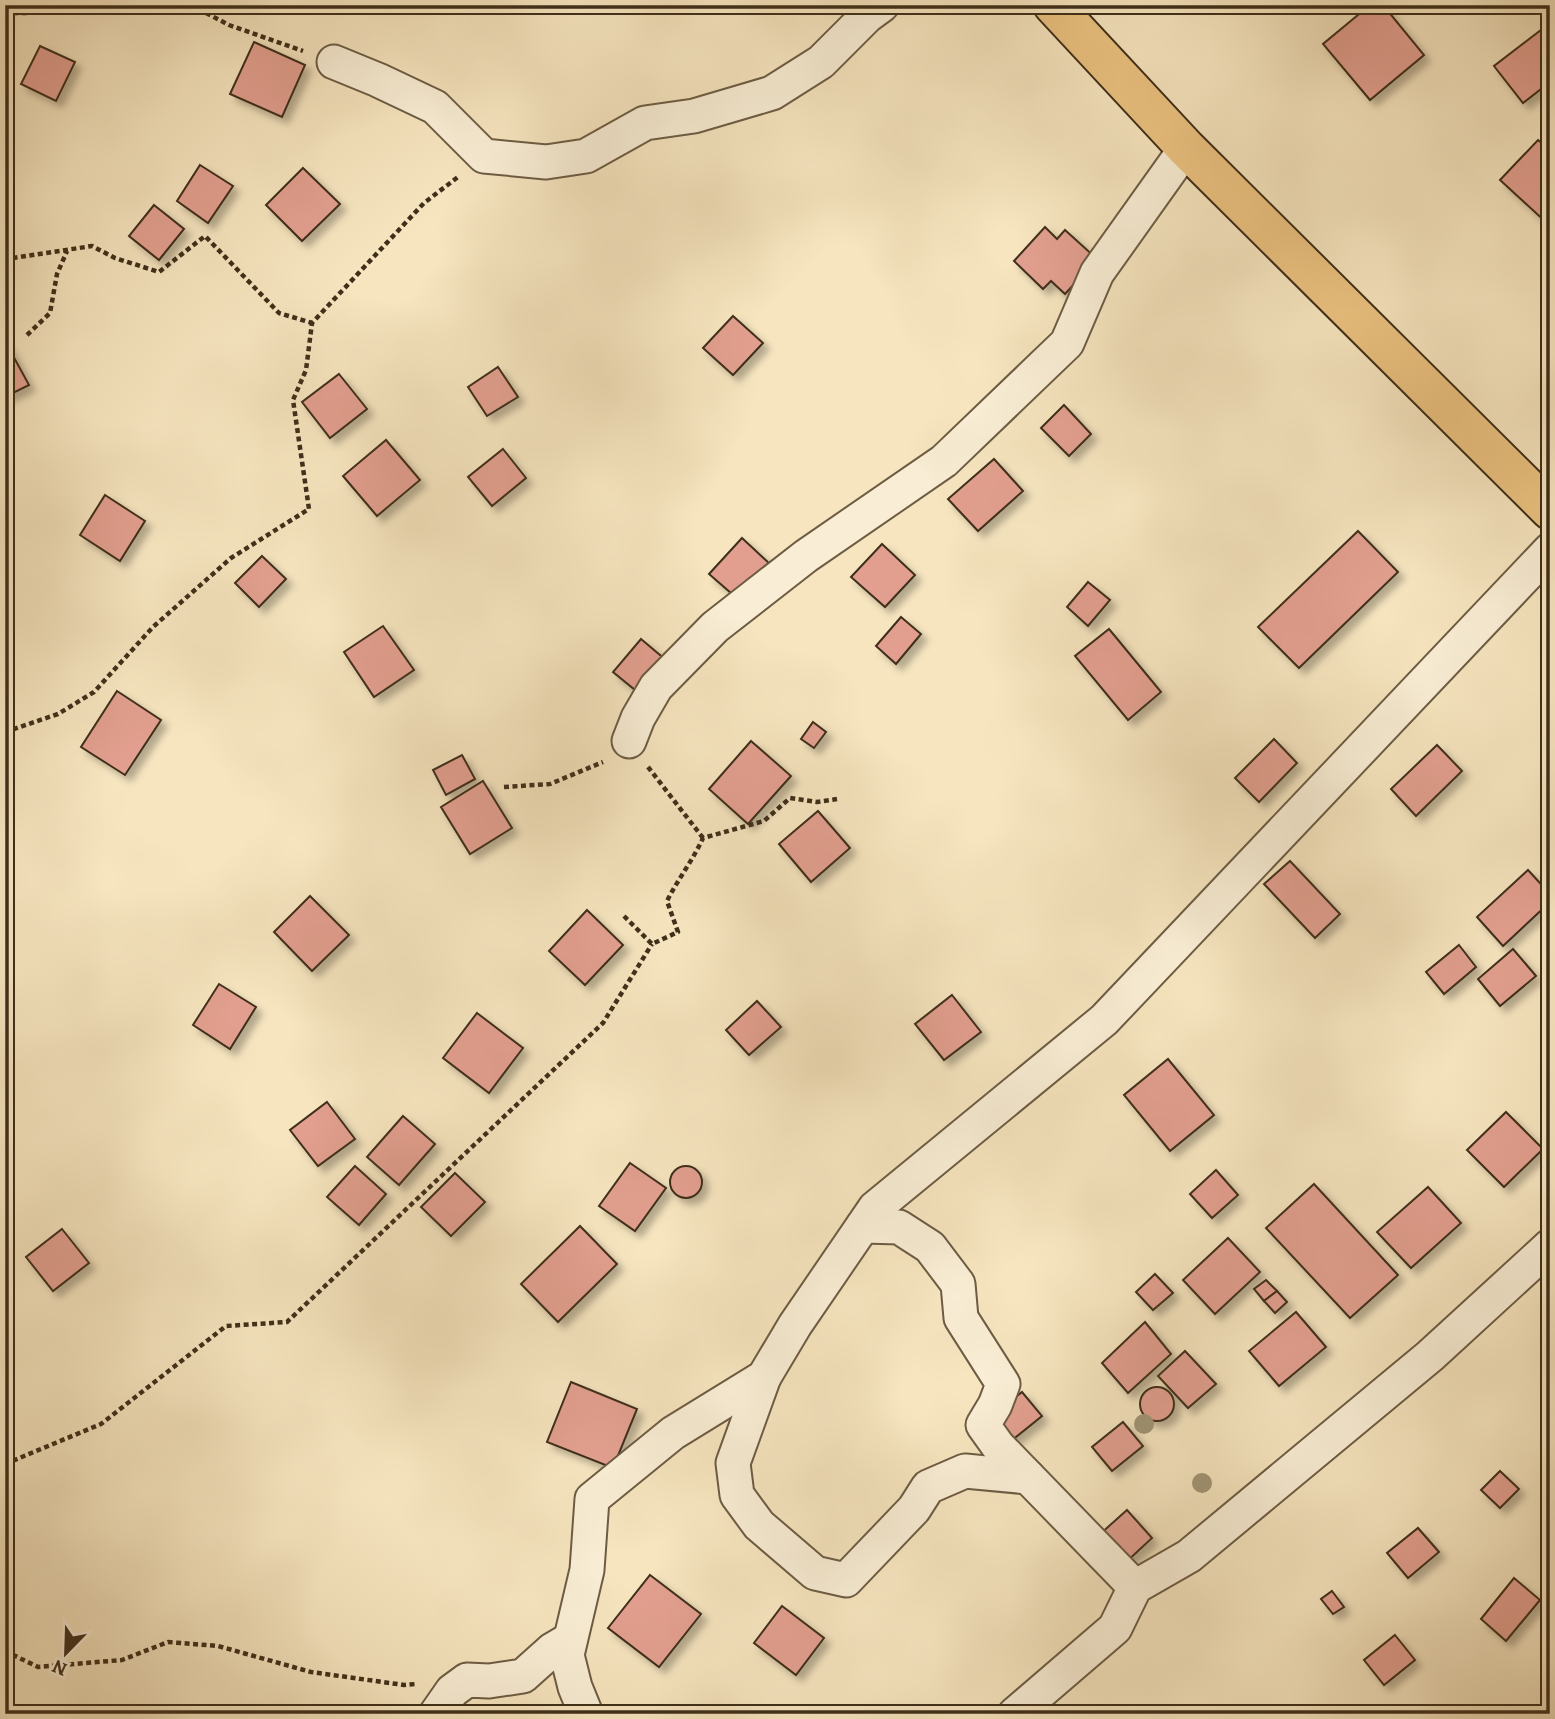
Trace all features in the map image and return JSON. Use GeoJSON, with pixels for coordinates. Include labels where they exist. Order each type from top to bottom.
{"type":"FeatureCollection","features":[{"type":"Feature","properties":{"kind":"main road"},"geometry":{"type":"LineString","coordinates":[[1053,5],[1186,148],[1550,510]]}},
{"type":"Feature","properties":{"kind":"street"},"geometry":{"type":"LineString","coordinates":[[334,62],[435,107],[484,156],[546,162],[586,156],[645,123],[694,116],[772,93],[821,62],[867,16],[882,5]]}},
{"type":"Feature","properties":{"kind":"street"},"geometry":{"type":"LineString","coordinates":[[629,741],[638,718],[656,687],[715,628],[806,556],[944,461],[1067,343],[1097,273],[1186,148]]}},
{"type":"Feature","properties":{"kind":"street"},"geometry":{"type":"LineString","coordinates":[[1028,1478],[965,1471],[929,1487],[914,1509],[846,1580],[815,1573],[759,1525],[737,1495],[733,1463],[764,1377],[795,1325],[875,1208],[1104,1020],[1550,550]]}},
{"type":"Feature","properties":{"kind":"street"},"geometry":{"type":"LineString","coordinates":[[863,1226],[899,1227],[930,1247],[958,1284],[961,1318],[1003,1384],[983,1425],[998,1446],[1028,1478],[1135,1587]]}},
{"type":"Feature","properties":{"kind":"street"},"geometry":{"type":"LineString","coordinates":[[1015,1714],[1115,1628],[1135,1587],[1189,1556],[1430,1356],[1550,1246]]}},
{"type":"Feature","properties":{"kind":"street"},"geometry":{"type":"LineString","coordinates":[[586,1714],[566,1655],[587,1570],[592,1499],[673,1433],[764,1377]]}},
{"type":"Feature","properties":{"kind":"street"},"geometry":{"type":"LineString","coordinates":[[436,1714],[453,1691],[467,1680],[489,1681],[523,1676],[552,1650],[569,1640]]}},
{"type":"Feature","properties":{"kind":"path"},"geometry":{"type":"LineString","coordinates":[[5,13],[30,13],[40,5]]}},
{"type":"Feature","properties":{"kind":"path"},"geometry":{"type":"LineString","coordinates":[[191,5],[229,25],[334,62]]}},
{"type":"Feature","properties":{"kind":"path"},"geometry":{"type":"LineString","coordinates":[[5,732],[58,714],[94,692],[153,627],[231,558],[309,509],[293,400],[306,370],[312,323],[424,203],[484,156]]}},
{"type":"Feature","properties":{"kind":"path"},"geometry":{"type":"LineString","coordinates":[[5,254],[13,258],[92,246],[115,258],[159,272],[205,236],[279,313],[312,323]]}},
{"type":"Feature","properties":{"kind":"path"},"geometry":{"type":"LineString","coordinates":[[27,335],[50,313],[57,274],[67,250]]}},
{"type":"Feature","properties":{"kind":"path"},"geometry":{"type":"LineString","coordinates":[[504,787],[551,784],[604,761],[629,741],[703,838]]}},
{"type":"Feature","properties":{"kind":"path"},"geometry":{"type":"LineString","coordinates":[[5,1464],[101,1424],[226,1326],[287,1322],[603,1023],[652,944],[678,932],[667,901],[692,862],[703,838],[764,821],[790,798],[817,802],[838,799]]}},
{"type":"Feature","properties":{"kind":"path"},"geometry":{"type":"LineString","coordinates":[[624,916],[652,944]]}},
{"type":"Feature","properties":{"kind":"path"},"geometry":{"type":"LineString","coordinates":[[5,1651],[38,1667],[122,1660],[168,1642],[218,1646],[311,1672],[404,1685],[467,1680]]}},
{"type":"Feature","properties":{"kind":"building"},"geometry":{"type":"Polygon","coordinates":[[[1370,5],[1383,5],[1424,55],[1370,100],[1323,44],[1370,5]]]}},
{"type":"Feature","properties":{"kind":"building"},"geometry":{"type":"Polygon","coordinates":[[[1550,23],[1550,82],[1523,103],[1494,66],[1550,23]]]}},
{"type":"Feature","properties":{"kind":"building"},"geometry":{"type":"Polygon","coordinates":[[[254,42],[305,65],[282,117],[230,94],[254,42]]]}},
{"type":"Feature","properties":{"kind":"building"},"geometry":{"type":"Polygon","coordinates":[[[40,46],[75,62],[56,101],[21,84],[40,46]]]}},
{"type":"Feature","properties":{"kind":"building"},"geometry":{"type":"Polygon","coordinates":[[[1538,140],[1550,150],[1548,224],[1500,180],[1538,140]]]}},
{"type":"Feature","properties":{"kind":"building"},"geometry":{"type":"Polygon","coordinates":[[[200,165],[233,186],[208,223],[177,201],[200,165]]]}},
{"type":"Feature","properties":{"kind":"building"},"geometry":{"type":"Polygon","coordinates":[[[303,168],[340,204],[302,241],[266,205],[303,168]]]}},
{"type":"Feature","properties":{"kind":"building"},"geometry":{"type":"Polygon","coordinates":[[[154,205],[184,229],[159,260],[129,236],[154,205]]]}},
{"type":"Feature","properties":{"kind":"building"},"geometry":{"type":"Polygon","coordinates":[[[1045,227],[1057,239],[1065,230],[1097,259],[1065,294],[1051,281],[1043,289],[1014,261],[1045,227]]]}},
{"type":"Feature","properties":{"kind":"building"},"geometry":{"type":"Polygon","coordinates":[[[733,316],[763,343],[733,375],[703,348],[733,316]]]}},
{"type":"Feature","properties":{"kind":"building"},"geometry":{"type":"Polygon","coordinates":[[[5,341],[29,385],[5,397],[5,341]]]}},
{"type":"Feature","properties":{"kind":"building"},"geometry":{"type":"Polygon","coordinates":[[[498,367],[518,397],[487,416],[468,387],[498,367]]]}},
{"type":"Feature","properties":{"kind":"building"},"geometry":{"type":"Polygon","coordinates":[[[339,374],[367,409],[330,438],[302,402],[339,374]]]}},
{"type":"Feature","properties":{"kind":"building"},"geometry":{"type":"Polygon","coordinates":[[[1064,405],[1091,434],[1069,456],[1041,428],[1064,405]]]}},
{"type":"Feature","properties":{"kind":"building"},"geometry":{"type":"Polygon","coordinates":[[[386,440],[420,480],[377,516],[343,476],[386,440]]]}},
{"type":"Feature","properties":{"kind":"building"},"geometry":{"type":"Polygon","coordinates":[[[503,449],[526,478],[492,506],[468,477],[503,449]]]}},
{"type":"Feature","properties":{"kind":"building"},"geometry":{"type":"Polygon","coordinates":[[[994,459],[1023,491],[978,531],[948,499],[994,459]]]}},
{"type":"Feature","properties":{"kind":"building"},"geometry":{"type":"Polygon","coordinates":[[[105,495],[145,521],[120,561],[80,535],[105,495]]]}},
{"type":"Feature","properties":{"kind":"building"},"geometry":{"type":"Polygon","coordinates":[[[1358,531],[1398,572],[1299,668],[1258,627],[1358,531]]]}},
{"type":"Feature","properties":{"kind":"building"},"geometry":{"type":"Polygon","coordinates":[[[742,538],[771,565],[739,600],[709,574],[742,538]]]}},
{"type":"Feature","properties":{"kind":"building"},"geometry":{"type":"Polygon","coordinates":[[[882,544],[915,575],[885,607],[851,577],[882,544]]]}},
{"type":"Feature","properties":{"kind":"building"},"geometry":{"type":"Polygon","coordinates":[[[262,556],[286,579],[259,607],[235,583],[262,556]]]}},
{"type":"Feature","properties":{"kind":"building"},"geometry":{"type":"Polygon","coordinates":[[[1088,582],[1110,600],[1088,626],[1067,607],[1088,582]]]}},
{"type":"Feature","properties":{"kind":"building"},"geometry":{"type":"Polygon","coordinates":[[[901,617],[921,634],[896,664],[876,646],[901,617]]]}},
{"type":"Feature","properties":{"kind":"building"},"geometry":{"type":"Polygon","coordinates":[[[383,626],[414,670],[374,697],[344,652],[383,626]]]}},
{"type":"Feature","properties":{"kind":"building"},"geometry":{"type":"Polygon","coordinates":[[[1109,629],[1161,692],[1128,720],[1075,656],[1109,629]]]}},
{"type":"Feature","properties":{"kind":"building"},"geometry":{"type":"Polygon","coordinates":[[[641,639],[667,661],[640,694],[613,672],[641,639]]]}},
{"type":"Feature","properties":{"kind":"building"},"geometry":{"type":"Polygon","coordinates":[[[117,691],[161,720],[125,775],[81,747],[117,691]]]}},
{"type":"Feature","properties":{"kind":"building"},"geometry":{"type":"Polygon","coordinates":[[[813,722],[826,732],[814,748],[801,739],[813,722]]]}},
{"type":"Feature","properties":{"kind":"building"},"geometry":{"type":"Polygon","coordinates":[[[1274,739],[1297,763],[1259,802],[1235,778],[1274,739]]]}},
{"type":"Feature","properties":{"kind":"building"},"geometry":{"type":"Polygon","coordinates":[[[751,741],[791,776],[748,824],[709,789],[751,741]]]}},
{"type":"Feature","properties":{"kind":"building"},"geometry":{"type":"Polygon","coordinates":[[[1437,745],[1462,771],[1416,816],[1391,789],[1437,745]]]}},
{"type":"Feature","properties":{"kind":"building"},"geometry":{"type":"Polygon","coordinates":[[[462,755],[475,779],[446,795],[433,770],[462,755]]]}},
{"type":"Feature","properties":{"kind":"building"},"geometry":{"type":"Polygon","coordinates":[[[483,781],[512,828],[470,854],[441,807],[483,781]]]}},
{"type":"Feature","properties":{"kind":"building"},"geometry":{"type":"Polygon","coordinates":[[[818,811],[850,848],[811,882],[779,844],[818,811]]]}},
{"type":"Feature","properties":{"kind":"building"},"geometry":{"type":"Polygon","coordinates":[[[1290,861],[1340,914],[1315,938],[1264,884],[1290,861]]]}},
{"type":"Feature","properties":{"kind":"building"},"geometry":{"type":"Polygon","coordinates":[[[1528,870],[1550,894],[1550,902],[1503,946],[1477,917],[1528,870]]]}},
{"type":"Feature","properties":{"kind":"building"},"geometry":{"type":"Polygon","coordinates":[[[310,896],[349,935],[312,971],[274,932],[310,896]]]}},
{"type":"Feature","properties":{"kind":"building"},"geometry":{"type":"Polygon","coordinates":[[[587,910],[623,945],[585,985],[549,951],[587,910]]]}},
{"type":"Feature","properties":{"kind":"building"},"geometry":{"type":"Polygon","coordinates":[[[1459,945],[1476,967],[1444,994],[1426,972],[1459,945]]]}},
{"type":"Feature","properties":{"kind":"building"},"geometry":{"type":"Polygon","coordinates":[[[1513,949],[1536,976],[1500,1006],[1478,979],[1513,949]]]}},
{"type":"Feature","properties":{"kind":"building"},"geometry":{"type":"Polygon","coordinates":[[[219,984],[256,1007],[230,1049],[193,1025],[219,984]]]}},
{"type":"Feature","properties":{"kind":"building"},"geometry":{"type":"Polygon","coordinates":[[[952,995],[981,1032],[944,1060],[915,1024],[952,995]]]}},
{"type":"Feature","properties":{"kind":"building"},"geometry":{"type":"Polygon","coordinates":[[[757,1001],[781,1027],[749,1055],[726,1030],[757,1001]]]}},
{"type":"Feature","properties":{"kind":"building"},"geometry":{"type":"Polygon","coordinates":[[[477,1013],[523,1048],[489,1093],[443,1058],[477,1013]]]}},
{"type":"Feature","properties":{"kind":"building"},"geometry":{"type":"Polygon","coordinates":[[[1168,1059],[1214,1115],[1170,1151],[1124,1095],[1168,1059]]]}},
{"type":"Feature","properties":{"kind":"building"},"geometry":{"type":"Polygon","coordinates":[[[327,1102],[355,1139],[318,1166],[290,1130],[327,1102]]]}},
{"type":"Feature","properties":{"kind":"building"},"geometry":{"type":"Polygon","coordinates":[[[1506,1112],[1543,1149],[1504,1187],[1467,1150],[1506,1112]]]}},
{"type":"Feature","properties":{"kind":"building"},"geometry":{"type":"Polygon","coordinates":[[[403,1116],[435,1144],[399,1185],[367,1157],[403,1116]]]}},
{"type":"Feature","properties":{"kind":"building"},"geometry":{"type":"Polygon","coordinates":[[[630,1163],[666,1188],[635,1231],[599,1206],[630,1163]]]}},
{"type":"Feature","properties":{"kind":"building"},"geometry":{"type":"Polygon","coordinates":[[[355,1166],[386,1194],[359,1225],[327,1197],[355,1166]]]}},
{"type":"Feature","properties":{"kind":"building"},"geometry":{"type":"Polygon","coordinates":[[[686,1166],[697,1171],[702,1182],[697,1193],[686,1198],[675,1193],[670,1182],[675,1171],[686,1166]]]}},
{"type":"Feature","properties":{"kind":"building"},"geometry":{"type":"Polygon","coordinates":[[[1216,1170],[1238,1195],[1212,1218],[1190,1194],[1216,1170]]]}},
{"type":"Feature","properties":{"kind":"building"},"geometry":{"type":"Polygon","coordinates":[[[455,1173],[485,1202],[451,1236],[421,1207],[455,1173]]]}},
{"type":"Feature","properties":{"kind":"building"},"geometry":{"type":"Polygon","coordinates":[[[1314,1184],[1398,1275],[1350,1318],[1266,1228],[1314,1184]]]}},
{"type":"Feature","properties":{"kind":"building"},"geometry":{"type":"Polygon","coordinates":[[[1428,1187],[1461,1223],[1411,1268],[1377,1232],[1428,1187]]]}},
{"type":"Feature","properties":{"kind":"building"},"geometry":{"type":"Polygon","coordinates":[[[580,1226],[617,1264],[558,1322],[521,1284],[580,1226]]]}},
{"type":"Feature","properties":{"kind":"building"},"geometry":{"type":"Polygon","coordinates":[[[62,1229],[89,1263],[53,1291],[26,1257],[62,1229]]]}},
{"type":"Feature","properties":{"kind":"building"},"geometry":{"type":"Polygon","coordinates":[[[1228,1238],[1260,1272],[1215,1314],[1183,1280],[1228,1238]]]}},
{"type":"Feature","properties":{"kind":"building"},"geometry":{"type":"Polygon","coordinates":[[[1155,1274],[1173,1293],[1153,1310],[1136,1292],[1155,1274]]]}},
{"type":"Feature","properties":{"kind":"building"},"geometry":{"type":"Polygon","coordinates":[[[1266,1280],[1277,1291],[1264,1301],[1254,1289],[1266,1280]]]}},
{"type":"Feature","properties":{"kind":"building"},"geometry":{"type":"Polygon","coordinates":[[[1277,1291],[1287,1302],[1275,1313],[1264,1301],[1277,1291]]]}},
{"type":"Feature","properties":{"kind":"building"},"geometry":{"type":"Polygon","coordinates":[[[1296,1312],[1326,1347],[1279,1386],[1249,1351],[1296,1312]]]}},
{"type":"Feature","properties":{"kind":"building"},"geometry":{"type":"Polygon","coordinates":[[[1145,1322],[1171,1354],[1128,1393],[1102,1363],[1145,1322]]]}},
{"type":"Feature","properties":{"kind":"building"},"geometry":{"type":"Polygon","coordinates":[[[1185,1351],[1216,1384],[1188,1408],[1158,1376],[1185,1351]]]}},
{"type":"Feature","properties":{"kind":"building"},"geometry":{"type":"Polygon","coordinates":[[[571,1382],[637,1409],[613,1468],[547,1442],[571,1382]]]}},
{"type":"Feature","properties":{"kind":"building"},"geometry":{"type":"Polygon","coordinates":[[[1157,1387],[1169,1392],[1174,1404],[1169,1416],[1157,1421],[1145,1416],[1140,1404],[1145,1392],[1157,1387]]]}},
{"type":"Feature","properties":{"kind":"building"},"geometry":{"type":"Polygon","coordinates":[[[1022,1392],[1042,1416],[1011,1441],[991,1417],[1022,1392]]]}},
{"type":"Feature","properties":{"kind":"building"},"geometry":{"type":"Polygon","coordinates":[[[1123,1422],[1143,1446],[1112,1471],[1092,1447],[1123,1422]]]}},
{"type":"Feature","properties":{"kind":"building"},"geometry":{"type":"Polygon","coordinates":[[[1500,1471],[1519,1489],[1500,1508],[1481,1490],[1500,1471]]]}},
{"type":"Feature","properties":{"kind":"building"},"geometry":{"type":"Polygon","coordinates":[[[1127,1510],[1152,1538],[1125,1563],[1099,1535],[1127,1510]]]}},
{"type":"Feature","properties":{"kind":"building"},"geometry":{"type":"Polygon","coordinates":[[[1418,1528],[1439,1552],[1408,1578],[1387,1553],[1418,1528]]]}},
{"type":"Feature","properties":{"kind":"building"},"geometry":{"type":"Polygon","coordinates":[[[650,1575],[701,1614],[659,1667],[608,1628],[650,1575]]]}},
{"type":"Feature","properties":{"kind":"building"},"geometry":{"type":"Polygon","coordinates":[[[1514,1578],[1540,1600],[1506,1641],[1481,1619],[1514,1578]]]}},
{"type":"Feature","properties":{"kind":"building"},"geometry":{"type":"Polygon","coordinates":[[[1332,1591],[1344,1607],[1333,1614],[1321,1599],[1332,1591]]]}},
{"type":"Feature","properties":{"kind":"building"},"geometry":{"type":"Polygon","coordinates":[[[782,1606],[824,1638],[796,1675],[754,1643],[782,1606]]]}},
{"type":"Feature","properties":{"kind":"building"},"geometry":{"type":"Polygon","coordinates":[[[1395,1635],[1415,1660],[1384,1685],[1364,1660],[1395,1635]]]}}]}
